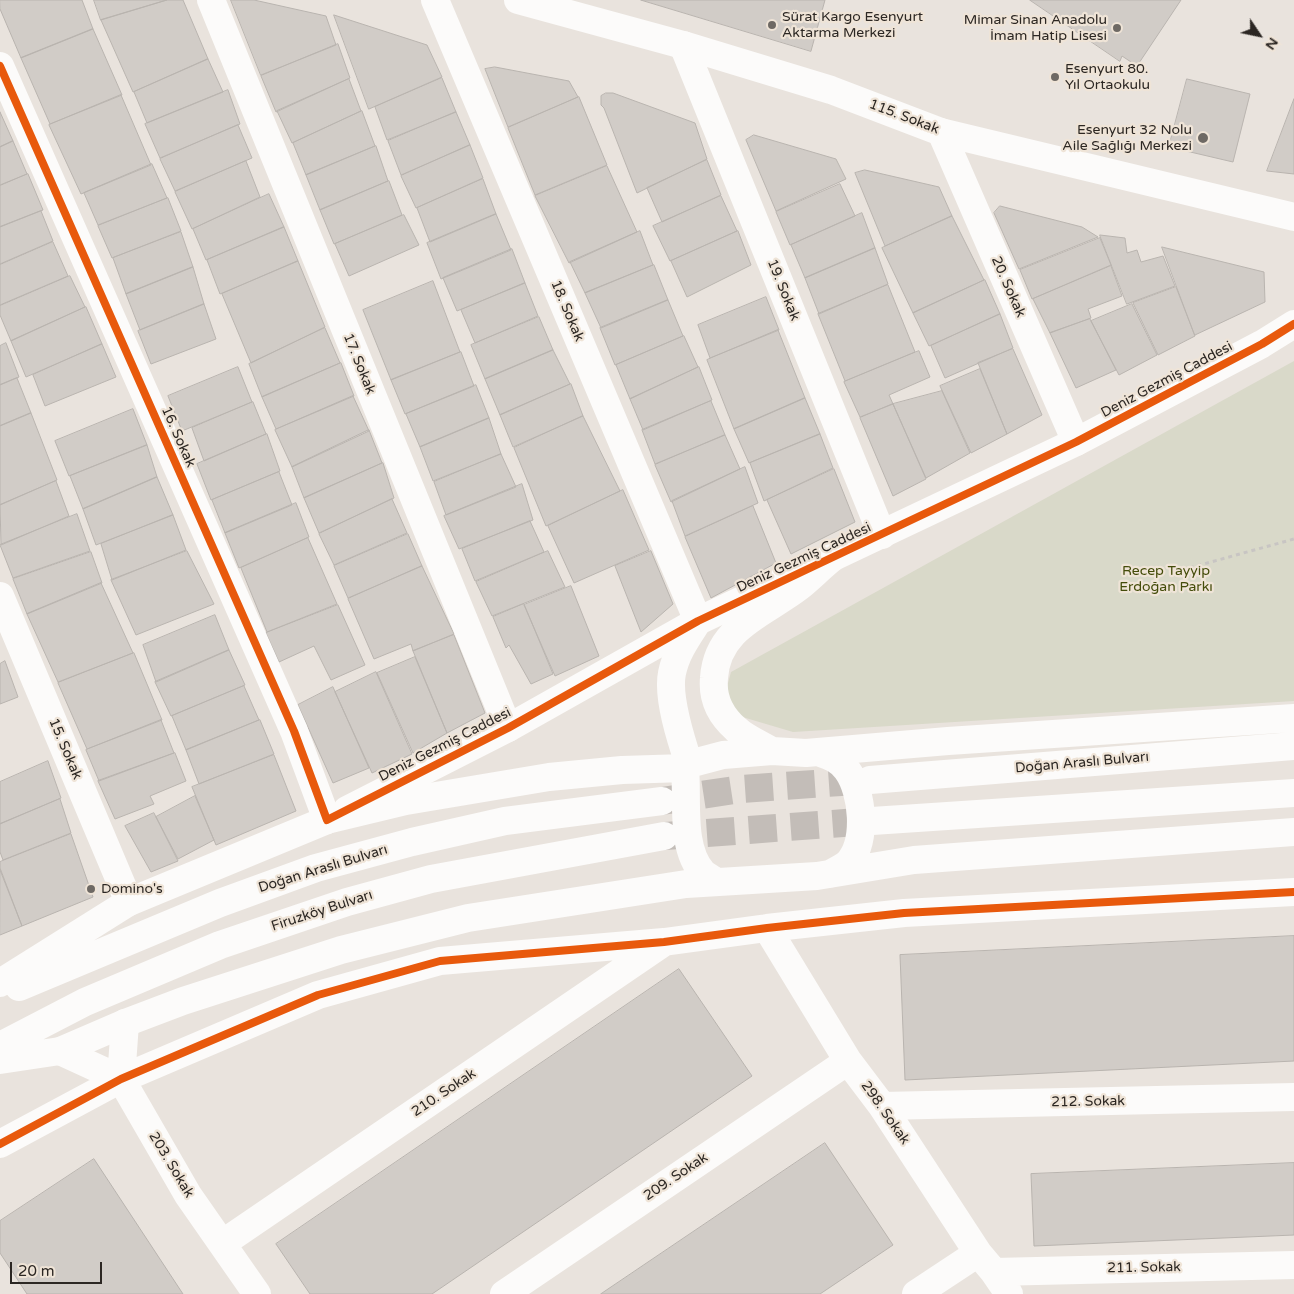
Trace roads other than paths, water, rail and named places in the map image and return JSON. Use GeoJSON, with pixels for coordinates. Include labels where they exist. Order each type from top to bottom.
{"type":"FeatureCollection","features":[{"type":"Feature","properties":{"kind":"street","name":"17. Sokak"},"geometry":{"type":"LineString","coordinates":[[212,0],[508,728]]}},
{"type":"Feature","properties":{"kind":"street","name":"18. Sokak"},"geometry":{"type":"LineString","coordinates":[[435,0],[698,621]]}},
{"type":"Feature","properties":{"kind":"street","name":"115. Sokak"},"geometry":{"type":"LineString","coordinates":[[518,0],[683,45],[831,90],[941,132],[1294,217]]}},
{"type":"Feature","properties":{"kind":"street","name":"19. Sokak"},"geometry":{"type":"LineString","coordinates":[[683,45],[882,535]]}},
{"type":"Feature","properties":{"kind":"street","name":"16. Sokak"},"geometry":{"type":"LineString","coordinates":[[0,66],[294,731],[328,820]]}},
{"type":"Feature","properties":{"kind":"street","name":"20. Sokak"},"geometry":{"type":"LineString","coordinates":[[941,132],[1076,442]]}},
{"type":"Feature","properties":{"kind":"street","name":"Deniz Gezmiş Caddesi"},"geometry":{"type":"LineString","coordinates":[[328,820],[508,728],[698,621],[1076,442],[1262,344],[1294,324]]}},
{"type":"Feature","properties":{"kind":"street"},"geometry":{"type":"LineString","coordinates":[[772,751],[736,730],[720,711],[713,692],[715,664],[726,640],[752,618],[798,588],[831,559]]}},
{"type":"Feature","properties":{"kind":"street","name":"15. Sokak"},"geometry":{"type":"LineString","coordinates":[[0,596],[129,902]]}},
{"type":"Feature","properties":{"kind":"street"},"geometry":{"type":"LineString","coordinates":[[698,621],[681,647],[672,674],[674,705],[687,766],[687,829],[690,849],[704,873],[716,882]]}},
{"type":"Feature","properties":{"kind":"street"},"geometry":{"type":"LineString","coordinates":[[0,983],[129,902],[328,820],[406,801],[549,778],[622,770],[687,766],[723,755],[772,751],[818,752],[948,741],[1294,718]]}},
{"type":"Feature","properties":{"kind":"street","name":"Doğan Araslı Bulvarı"},"geometry":{"type":"LineString","coordinates":[[870,780],[1294,746]]}},
{"type":"Feature","properties":{"kind":"street"},"geometry":{"type":"LineString","coordinates":[[818,752],[836,758],[848,771],[857,793],[861,814],[857,846],[847,864],[830,874]]}},
{"type":"Feature","properties":{"kind":"street"},"geometry":{"type":"LineString","coordinates":[[872,822],[1294,793]]}},
{"type":"Feature","properties":{"kind":"street","name":"Doğan Araslı Bulvarı"},"geometry":{"type":"LineString","coordinates":[[0,995],[220,903],[316,868],[412,842],[505,821],[662,800]]}},
{"type":"Feature","properties":{"kind":"street"},"geometry":{"type":"LineString","coordinates":[[0,1060],[60,1051],[183,1001],[341,950],[468,918],[673,885],[818,876],[914,860],[1294,832]]}},
{"type":"Feature","properties":{"kind":"street","name":"Firuzköy Bulvarı"},"geometry":{"type":"LineString","coordinates":[[0,1046],[85,1002],[220,945],[347,902],[431,879],[664,836]]}},
{"type":"Feature","properties":{"kind":"street"},"geometry":{"type":"LineString","coordinates":[[0,1144],[121,1079],[318,995],[440,961],[664,942],[767,928],[904,913],[1294,892]]}},
{"type":"Feature","properties":{"kind":"street","name":"298. Sokak"},"geometry":{"type":"LineString","coordinates":[[767,928],[848,1061],[882,1106],[1009,1294]]}},
{"type":"Feature","properties":{"kind":"street","name":"210. Sokak"},"geometry":{"type":"LineString","coordinates":[[223,1243],[664,942]]}},
{"type":"Feature","properties":{"kind":"street"},"geometry":{"type":"LineString","coordinates":[[121,1079],[125,1023]]}},
{"type":"Feature","properties":{"kind":"street"},"geometry":{"type":"LineString","coordinates":[[60,1051],[121,1079]]}},
{"type":"Feature","properties":{"kind":"street","name":"209. Sokak"},"geometry":{"type":"LineString","coordinates":[[504,1294],[848,1061]]}},
{"type":"Feature","properties":{"kind":"street","name":"203. Sokak"},"geometry":{"type":"LineString","coordinates":[[121,1079],[188,1194],[257,1294]]}},
{"type":"Feature","properties":{"kind":"street","name":"212. Sokak"},"geometry":{"type":"LineString","coordinates":[[882,1106],[1294,1097]]}},
{"type":"Feature","properties":{"kind":"street"},"geometry":{"type":"LineString","coordinates":[[916,1294],[986,1262]]}},
{"type":"Feature","properties":{"kind":"street","name":"211. Sokak"},"geometry":{"type":"LineString","coordinates":[[986,1262],[1294,1265]]}},
{"type":"Feature","properties":{"kind":"tunnel"},"geometry":{"type":"LineString","coordinates":[[662,801],[741,789],[870,780]]}},
{"type":"Feature","properties":{"kind":"tunnel"},"geometry":{"type":"LineString","coordinates":[[665,836],[872,821]]}},
{"type":"Feature","properties":{"kind":"place","name":"Sürat Kargo Esenyurt Aktarma Merkezi"},"geometry":{"type":"Point","coordinates":[772,25]}},
{"type":"Feature","properties":{"kind":"place","name":"Mimar Sinan Anadolu İmam Hatip Lisesi"},"geometry":{"type":"Point","coordinates":[1117,28]}},
{"type":"Feature","properties":{"kind":"place","name":"Esenyurt 80. Yıl Ortaokulu"},"geometry":{"type":"Point","coordinates":[1055,77]}},
{"type":"Feature","properties":{"kind":"place","name":"Esenyurt 32 Nolu Aile Sağlığı Merkezi"},"geometry":{"type":"Point","coordinates":[1203,138]}},
{"type":"Feature","properties":{"kind":"place","name":"Domino's"},"geometry":{"type":"Point","coordinates":[91,889]}},
{"type":"Feature","properties":{"kind":"park label","name":"Recep Tayyip Erdoğan Parkı"},"geometry":{"type":"Point","coordinates":[1166,580]}}]}
